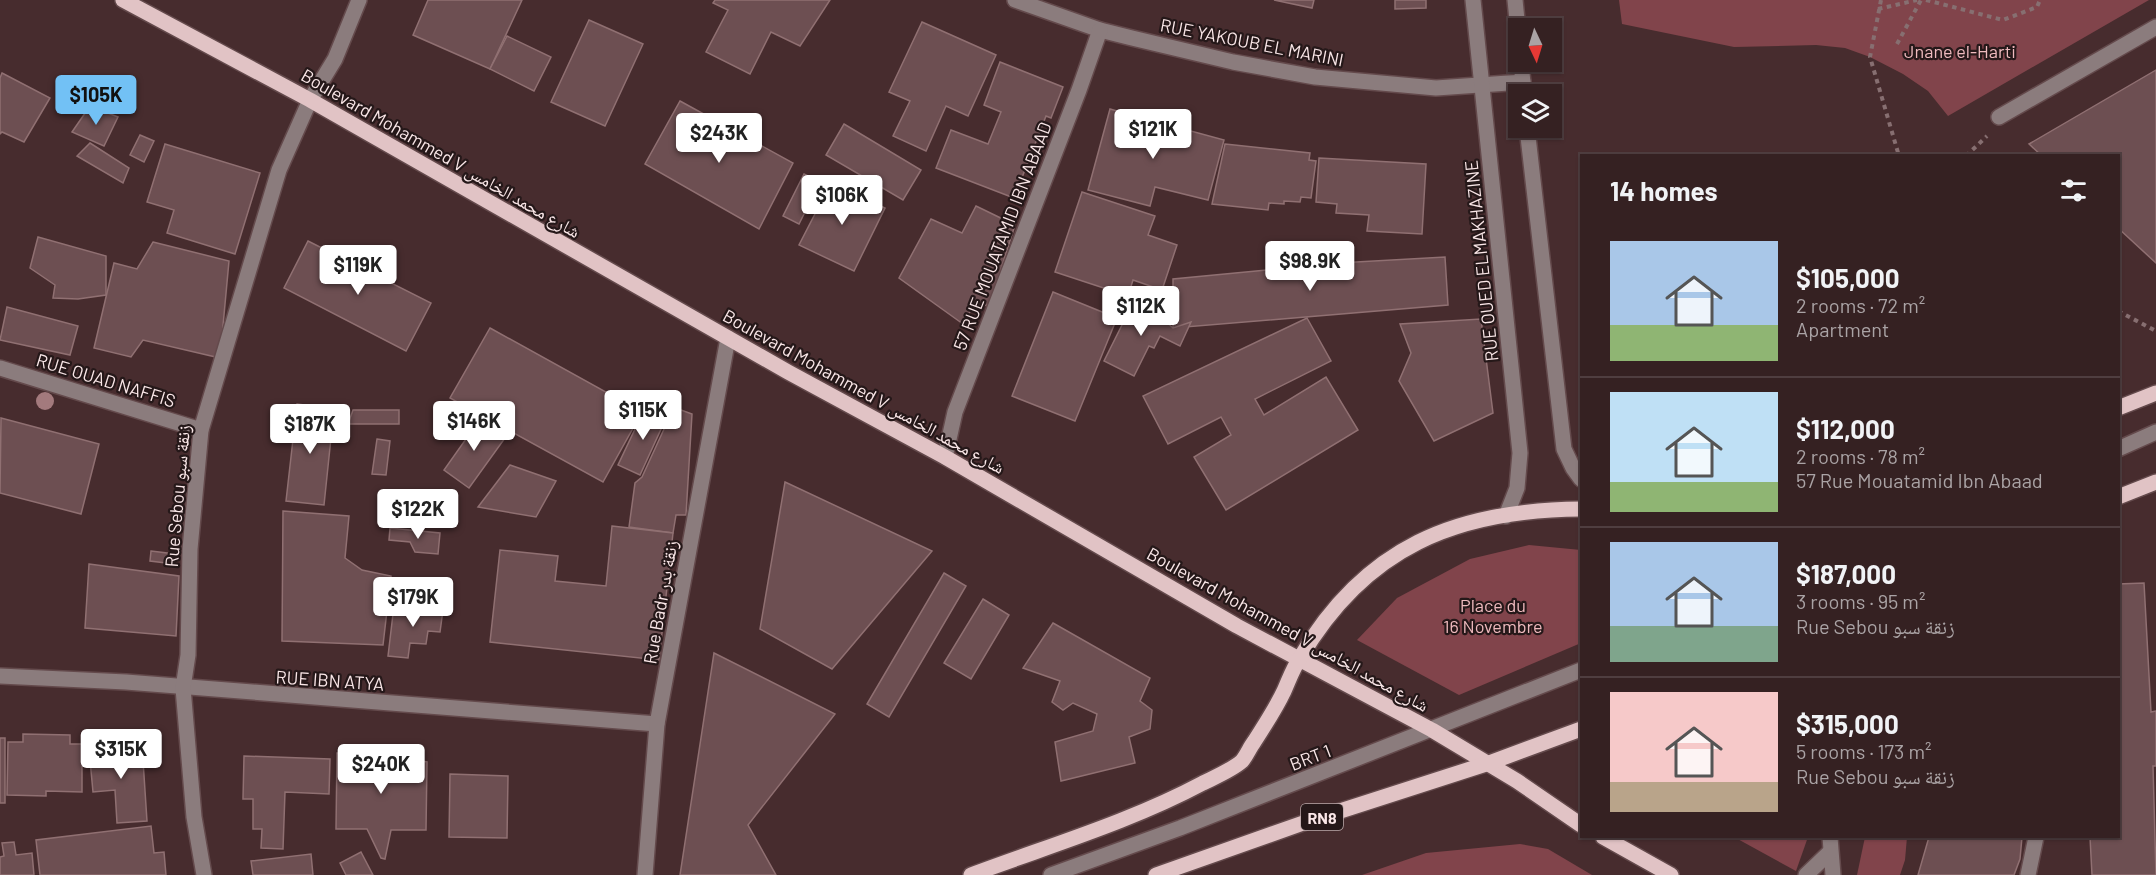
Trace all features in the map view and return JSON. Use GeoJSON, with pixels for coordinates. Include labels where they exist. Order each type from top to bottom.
{"type":"FeatureCollection","features":[{"type":"Feature","properties":{"kind":"main road","name":"Boulevard Mohammed V شارع محمد الخامس"},"geometry":{"type":"LineString","coordinates":[[123,0],[310,100],[728,338],[945,457],[1190,600],[1432,730],[1489,763],[1580,824]]}},
{"type":"Feature","properties":{"kind":"main road"},"geometry":{"type":"LineString","coordinates":[[2120,407],[2156,393]]}},
{"type":"Feature","properties":{"kind":"main road"},"geometry":{"type":"LineString","coordinates":[[2120,496],[2156,482]]}},
{"type":"Feature","properties":{"kind":"main road"},"geometry":{"type":"LineString","coordinates":[[970,875],[1151,808],[1241,761],[1283,693],[1299,659],[1328,617],[1368,575],[1391,556],[1424,538],[1467,522],[1551,510],[1580,509]]}},
{"type":"Feature","properties":{"kind":"main road","name":"RN8"},"geometry":{"type":"LineString","coordinates":[[1156,875],[1306,822],[1489,763],[1580,729]]}},
{"type":"Feature","properties":{"kind":"main road"},"geometry":{"type":"LineString","coordinates":[[1605,838],[1671,875]]}},
{"type":"Feature","properties":{"kind":"street","name":"Rue Sebou زنقة سبو"},"geometry":{"type":"LineString","coordinates":[[204,875],[194,818],[183,688],[188,655],[190,549],[201,430],[279,170],[310,100],[335,59],[359,0]]}},
{"type":"Feature","properties":{"kind":"street","name":"RUE YAKOUB EL MARINI"},"geometry":{"type":"LineString","coordinates":[[1016,0],[1100,30],[1233,62],[1315,77],[1436,88],[1482,85],[1508,87]]}},
{"type":"Feature","properties":{"kind":"street","name":"RUE OUED ELMAKHAZINE"},"geometry":{"type":"LineString","coordinates":[[1473,0],[1520,453],[1517,488],[1506,516]]}},
{"type":"Feature","properties":{"kind":"street"},"geometry":{"type":"LineString","coordinates":[[1515,0],[1517,18]]}},
{"type":"Feature","properties":{"kind":"street"},"geometry":{"type":"LineString","coordinates":[[1999,117],[2156,27]]}},
{"type":"Feature","properties":{"kind":"street","name":"57 RUE MOUATAMID IBN ABAAD"},"geometry":{"type":"LineString","coordinates":[[945,457],[955,412],[1100,30]]}},
{"type":"Feature","properties":{"kind":"street"},"geometry":{"type":"LineString","coordinates":[[1528,138],[1564,449],[1580,477]]}},
{"type":"Feature","properties":{"kind":"street","name":"Rue Badr زنقة بدر"},"geometry":{"type":"LineString","coordinates":[[645,875],[657,724],[728,338]]}},
{"type":"Feature","properties":{"kind":"street","name":"RUE OUAD NAFFIS"},"geometry":{"type":"LineString","coordinates":[[0,368],[201,430]]}},
{"type":"Feature","properties":{"kind":"street"},"geometry":{"type":"LineString","coordinates":[[2120,448],[2156,432]]}},
{"type":"Feature","properties":{"kind":"street","name":"BRT 1"},"geometry":{"type":"LineString","coordinates":[[1051,875],[1190,824],[1580,670]]}},
{"type":"Feature","properties":{"kind":"street","name":"RUE IBN ATYA"},"geometry":{"type":"LineString","coordinates":[[0,676],[126,682],[657,724]]}},
{"type":"Feature","properties":{"kind":"street"},"geometry":{"type":"LineString","coordinates":[[2028,875],[2036,838]]}},
{"type":"Feature","properties":{"kind":"street"},"geometry":{"type":"LineString","coordinates":[[1806,875],[1830,845]]}},
{"type":"Feature","properties":{"kind":"street"},"geometry":{"type":"LineString","coordinates":[[1830,845],[1833,875]]}},
{"type":"Feature","properties":{"kind":"path"},"geometry":{"type":"LineString","coordinates":[[1881,0],[1870,57],[1898,154]]}},
{"type":"Feature","properties":{"kind":"path"},"geometry":{"type":"LineString","coordinates":[[1878,9],[1919,0]]}},
{"type":"Feature","properties":{"kind":"path"},"geometry":{"type":"LineString","coordinates":[[1897,44],[1919,0]]}},
{"type":"Feature","properties":{"kind":"path"},"geometry":{"type":"LineString","coordinates":[[1926,0],[2003,20],[2037,7],[2040,0]]}},
{"type":"Feature","properties":{"kind":"path"},"geometry":{"type":"LineString","coordinates":[[2120,312],[2156,331]]}},
{"type":"Feature","properties":{"kind":"green space","name":"Jnane el-Harti"},"geometry":{"type":"Polygon","coordinates":[[[1619,0],[2149,0],[1948,116],[1928,91],[1903,74],[1870,57],[1845,48],[1816,45],[1734,47],[1622,24],[1619,0]]]}},
{"type":"Feature","properties":{"kind":"green space","name":"Place du 16 Novembre"},"geometry":{"type":"Polygon","coordinates":[[[1529,545],[1580,550],[1580,643],[1459,695],[1357,640],[1397,598],[1470,559],[1529,545]]]}},
{"type":"Feature","properties":{"kind":"green space"},"geometry":{"type":"Polygon","coordinates":[[[1736,838],[1808,838],[1796,871],[1736,838]]]}},
{"type":"Feature","properties":{"kind":"green space"},"geometry":{"type":"Polygon","coordinates":[[[1865,838],[1907,838],[1905,860],[1900,875],[1857,875],[1865,838]]]}},
{"type":"Feature","properties":{"kind":"green space"},"geometry":{"type":"Polygon","coordinates":[[[1520,844],[1548,849],[1592,875],[1362,875],[1426,853],[1520,844]]]}},
{"type":"Feature","properties":{"kind":"building"},"geometry":{"type":"Polygon","coordinates":[[[428,0],[522,0],[490,69],[413,35],[428,0]]]}},
{"type":"Feature","properties":{"kind":"building"},"geometry":{"type":"Polygon","coordinates":[[[715,0],[830,0],[800,46],[771,32],[750,74],[706,52],[728,10],[713,3],[715,0]]]}},
{"type":"Feature","properties":{"kind":"building"},"geometry":{"type":"Polygon","coordinates":[[[1274,0],[1314,0],[1312,8],[1274,0]]]}},
{"type":"Feature","properties":{"kind":"building"},"geometry":{"type":"Polygon","coordinates":[[[1395,0],[1426,0],[1426,8],[1395,9],[1395,0]]]}},
{"type":"Feature","properties":{"kind":"building"},"geometry":{"type":"Polygon","coordinates":[[[589,20],[643,44],[605,126],[551,102],[589,20]]]}},
{"type":"Feature","properties":{"kind":"building"},"geometry":{"type":"Polygon","coordinates":[[[922,22],[996,55],[968,116],[946,106],[926,151],[893,136],[910,101],[889,92],[922,22]]]}},
{"type":"Feature","properties":{"kind":"building"},"geometry":{"type":"Polygon","coordinates":[[[507,36],[551,57],[534,91],[490,69],[507,36]]]}},
{"type":"Feature","properties":{"kind":"building"},"geometry":{"type":"Polygon","coordinates":[[[1000,62],[1063,87],[1051,118],[1046,116],[1014,198],[936,168],[951,130],[988,144],[1001,112],[984,105],[1000,62]]]}},
{"type":"Feature","properties":{"kind":"building"},"geometry":{"type":"Polygon","coordinates":[[[2156,70],[2156,263],[2120,230],[2120,154],[2040,154],[2029,144],[2156,70]]]}},
{"type":"Feature","properties":{"kind":"building"},"geometry":{"type":"Polygon","coordinates":[[[2,73],[50,98],[24,142],[2,132],[0,134],[0,78],[2,73]]]}},
{"type":"Feature","properties":{"kind":"building"},"geometry":{"type":"Polygon","coordinates":[[[680,101],[793,163],[759,229],[645,164],[680,101]]]}},
{"type":"Feature","properties":{"kind":"building"},"geometry":{"type":"Polygon","coordinates":[[[90,106],[118,117],[104,146],[72,132],[90,106]]]}},
{"type":"Feature","properties":{"kind":"building"},"geometry":{"type":"Polygon","coordinates":[[[1110,109],[1224,140],[1208,200],[1155,187],[1150,206],[1088,190],[1110,109]]]}},
{"type":"Feature","properties":{"kind":"building"},"geometry":{"type":"Polygon","coordinates":[[[844,124],[921,170],[903,200],[826,155],[844,124]]]}},
{"type":"Feature","properties":{"kind":"building"},"geometry":{"type":"Polygon","coordinates":[[[140,135],[154,141],[144,162],[130,155],[140,135]]]}},
{"type":"Feature","properties":{"kind":"building"},"geometry":{"type":"Polygon","coordinates":[[[90,143],[129,168],[123,183],[77,156],[90,143]]]}},
{"type":"Feature","properties":{"kind":"building"},"geometry":{"type":"Polygon","coordinates":[[[165,144],[260,173],[235,254],[167,233],[174,210],[147,202],[165,144]]]}},
{"type":"Feature","properties":{"kind":"building"},"geometry":{"type":"Polygon","coordinates":[[[1225,144],[1310,153],[1309,160],[1316,161],[1311,198],[1301,197],[1300,202],[1284,201],[1284,204],[1269,203],[1268,210],[1212,204],[1225,144]]]}},
{"type":"Feature","properties":{"kind":"building"},"geometry":{"type":"Polygon","coordinates":[[[1319,158],[1426,164],[1422,234],[1367,231],[1369,215],[1336,213],[1337,204],[1316,202],[1319,158]]]}},
{"type":"Feature","properties":{"kind":"building"},"geometry":{"type":"Polygon","coordinates":[[[804,174],[820,182],[799,224],[783,216],[804,174]]]}},
{"type":"Feature","properties":{"kind":"building"},"geometry":{"type":"Polygon","coordinates":[[[832,181],[885,208],[854,271],[799,245],[832,181]]]}},
{"type":"Feature","properties":{"kind":"building"},"geometry":{"type":"Polygon","coordinates":[[[1082,192],[1155,216],[1148,235],[1177,245],[1162,290],[1133,280],[1128,296],[1055,272],[1082,192]]]}},
{"type":"Feature","properties":{"kind":"building"},"geometry":{"type":"Polygon","coordinates":[[[976,206],[1015,225],[990,304],[971,310],[963,324],[899,278],[931,219],[962,233],[976,206]]]}},
{"type":"Feature","properties":{"kind":"building"},"geometry":{"type":"Polygon","coordinates":[[[38,237],[106,256],[106,295],[78,299],[53,298],[55,285],[30,268],[38,237]]]}},
{"type":"Feature","properties":{"kind":"building"},"geometry":{"type":"Polygon","coordinates":[[[308,241],[431,303],[406,351],[284,288],[308,241]]]}},
{"type":"Feature","properties":{"kind":"building"},"geometry":{"type":"Polygon","coordinates":[[[153,242],[229,261],[220,358],[143,340],[131,357],[94,348],[114,263],[137,269],[153,242]]]}},
{"type":"Feature","properties":{"kind":"building"},"geometry":{"type":"Polygon","coordinates":[[[1445,257],[1448,305],[1173,328],[1173,279],[1338,263],[1445,257]]]}},
{"type":"Feature","properties":{"kind":"building"},"geometry":{"type":"Polygon","coordinates":[[[1053,292],[1117,318],[1075,421],[1012,396],[1053,292]]]}},
{"type":"Feature","properties":{"kind":"building"},"geometry":{"type":"Polygon","coordinates":[[[1137,295],[1173,328],[1191,322],[1180,346],[1160,336],[1154,348],[1149,346],[1134,376],[1104,361],[1137,295]]]}},
{"type":"Feature","properties":{"kind":"building"},"geometry":{"type":"Polygon","coordinates":[[[7,307],[78,326],[70,355],[0,340],[7,307]]]}},
{"type":"Feature","properties":{"kind":"building"},"geometry":{"type":"Polygon","coordinates":[[[1307,318],[1331,361],[1255,399],[1264,415],[1326,377],[1358,430],[1226,510],[1194,457],[1231,435],[1221,417],[1168,444],[1143,396],[1307,318]]]}},
{"type":"Feature","properties":{"kind":"building"},"geometry":{"type":"Polygon","coordinates":[[[1481,319],[1493,413],[1434,441],[1399,381],[1411,353],[1400,324],[1481,319]]]}},
{"type":"Feature","properties":{"kind":"building"},"geometry":{"type":"Polygon","coordinates":[[[490,328],[642,412],[603,482],[450,398],[490,328]]]}},
{"type":"Feature","properties":{"kind":"building"},"geometry":{"type":"Polygon","coordinates":[[[297,404],[334,409],[324,505],[286,501],[297,404]]]}},
{"type":"Feature","properties":{"kind":"building"},"geometry":{"type":"Polygon","coordinates":[[[646,406],[667,416],[640,475],[618,465],[646,406]]]}},
{"type":"Feature","properties":{"kind":"building"},"geometry":{"type":"Polygon","coordinates":[[[353,410],[399,410],[399,424],[348,424],[353,410]]]}},
{"type":"Feature","properties":{"kind":"building"},"geometry":{"type":"Polygon","coordinates":[[[681,410],[692,414],[686,515],[676,515],[673,533],[629,527],[635,483],[642,477],[670,416],[681,410]]]}},
{"type":"Feature","properties":{"kind":"building"},"geometry":{"type":"Polygon","coordinates":[[[470,417],[505,438],[469,488],[444,470],[466,439],[458,434],[470,417]]]}},
{"type":"Feature","properties":{"kind":"building"},"geometry":{"type":"Polygon","coordinates":[[[1,418],[99,444],[81,514],[0,493],[1,418]]]}},
{"type":"Feature","properties":{"kind":"building"},"geometry":{"type":"Polygon","coordinates":[[[377,439],[390,441],[386,475],[372,474],[377,439]]]}},
{"type":"Feature","properties":{"kind":"building"},"geometry":{"type":"Polygon","coordinates":[[[510,465],[556,481],[536,517],[478,507],[510,465]]]}},
{"type":"Feature","properties":{"kind":"building"},"geometry":{"type":"Polygon","coordinates":[[[785,482],[932,551],[832,669],[760,629],[785,482]]]}},
{"type":"Feature","properties":{"kind":"building"},"geometry":{"type":"Polygon","coordinates":[[[283,511],[349,516],[345,558],[362,570],[391,576],[383,645],[282,641],[283,511]]]}},
{"type":"Feature","properties":{"kind":"building"},"geometry":{"type":"Polygon","coordinates":[[[612,526],[673,533],[659,660],[490,642],[500,550],[558,556],[555,581],[606,586],[612,526]]]}},
{"type":"Feature","properties":{"kind":"building"},"geometry":{"type":"Polygon","coordinates":[[[390,528],[440,533],[438,554],[415,552],[410,542],[389,540],[390,528]]]}},
{"type":"Feature","properties":{"kind":"building"},"geometry":{"type":"Polygon","coordinates":[[[151,551],[175,554],[174,564],[150,561],[151,551]]]}},
{"type":"Feature","properties":{"kind":"building"},"geometry":{"type":"Polygon","coordinates":[[[89,564],[179,576],[176,636],[85,628],[89,564]]]}},
{"type":"Feature","properties":{"kind":"building"},"geometry":{"type":"Polygon","coordinates":[[[944,573],[966,586],[889,717],[867,704],[944,573]]]}},
{"type":"Feature","properties":{"kind":"building"},"geometry":{"type":"Polygon","coordinates":[[[2144,583],[2151,712],[2156,711],[2156,766],[2153,766],[2156,875],[2092,875],[2090,838],[2120,838],[2120,584],[2144,583]]]}},
{"type":"Feature","properties":{"kind":"building"},"geometry":{"type":"Polygon","coordinates":[[[983,599],[1009,615],[971,679],[944,663],[983,599]]]}},
{"type":"Feature","properties":{"kind":"building"},"geometry":{"type":"Polygon","coordinates":[[[404,604],[443,610],[440,632],[428,631],[426,644],[410,643],[408,658],[388,656],[393,614],[403,614],[404,604]]]}},
{"type":"Feature","properties":{"kind":"building"},"geometry":{"type":"Polygon","coordinates":[[[1053,623],[1150,678],[1140,701],[1152,710],[1150,729],[1129,737],[1135,763],[1061,781],[1055,742],[1093,731],[1097,714],[1073,703],[1063,710],[1052,702],[1060,681],[1023,668],[1053,623]]]}},
{"type":"Feature","properties":{"kind":"building"},"geometry":{"type":"Polygon","coordinates":[[[714,653],[835,714],[748,825],[776,875],[680,875],[714,653]]]}},
{"type":"Feature","properties":{"kind":"building"},"geometry":{"type":"Polygon","coordinates":[[[23,734],[70,735],[70,744],[82,744],[82,792],[46,791],[46,796],[7,795],[8,742],[23,742],[23,734]]]}},
{"type":"Feature","properties":{"kind":"building"},"geometry":{"type":"Polygon","coordinates":[[[0,738],[5,738],[5,803],[0,803],[0,738]]]}},
{"type":"Feature","properties":{"kind":"building"},"geometry":{"type":"Polygon","coordinates":[[[142,745],[147,821],[117,823],[115,790],[93,792],[89,749],[142,745]]]}},
{"type":"Feature","properties":{"kind":"building"},"geometry":{"type":"Polygon","coordinates":[[[337,753],[422,755],[421,761],[427,762],[426,830],[391,830],[385,859],[381,858],[367,829],[336,829],[337,753]]]}},
{"type":"Feature","properties":{"kind":"building"},"geometry":{"type":"Polygon","coordinates":[[[244,756],[330,759],[329,794],[285,792],[283,849],[261,848],[262,829],[253,829],[253,799],[243,799],[244,756]]]}},
{"type":"Feature","properties":{"kind":"building"},"geometry":{"type":"Polygon","coordinates":[[[450,774],[508,776],[507,838],[449,837],[450,774]]]}},
{"type":"Feature","properties":{"kind":"building"},"geometry":{"type":"Polygon","coordinates":[[[151,826],[154,853],[164,852],[166,875],[40,875],[36,840],[151,826]]]}},
{"type":"Feature","properties":{"kind":"building"},"geometry":{"type":"Polygon","coordinates":[[[1929,838],[2022,838],[2020,859],[2014,875],[1918,875],[1929,838]]]}},
{"type":"Feature","properties":{"kind":"building"},"geometry":{"type":"Polygon","coordinates":[[[14,842],[16,855],[32,853],[34,875],[0,875],[0,857],[4,856],[2,843],[14,842]]]}},
{"type":"Feature","properties":{"kind":"building"},"geometry":{"type":"Polygon","coordinates":[[[361,852],[373,875],[346,875],[340,863],[361,852]]]}},
{"type":"Feature","properties":{"kind":"building"},"geometry":{"type":"Polygon","coordinates":[[[311,854],[313,875],[253,875],[251,861],[311,854]]]}}]}
